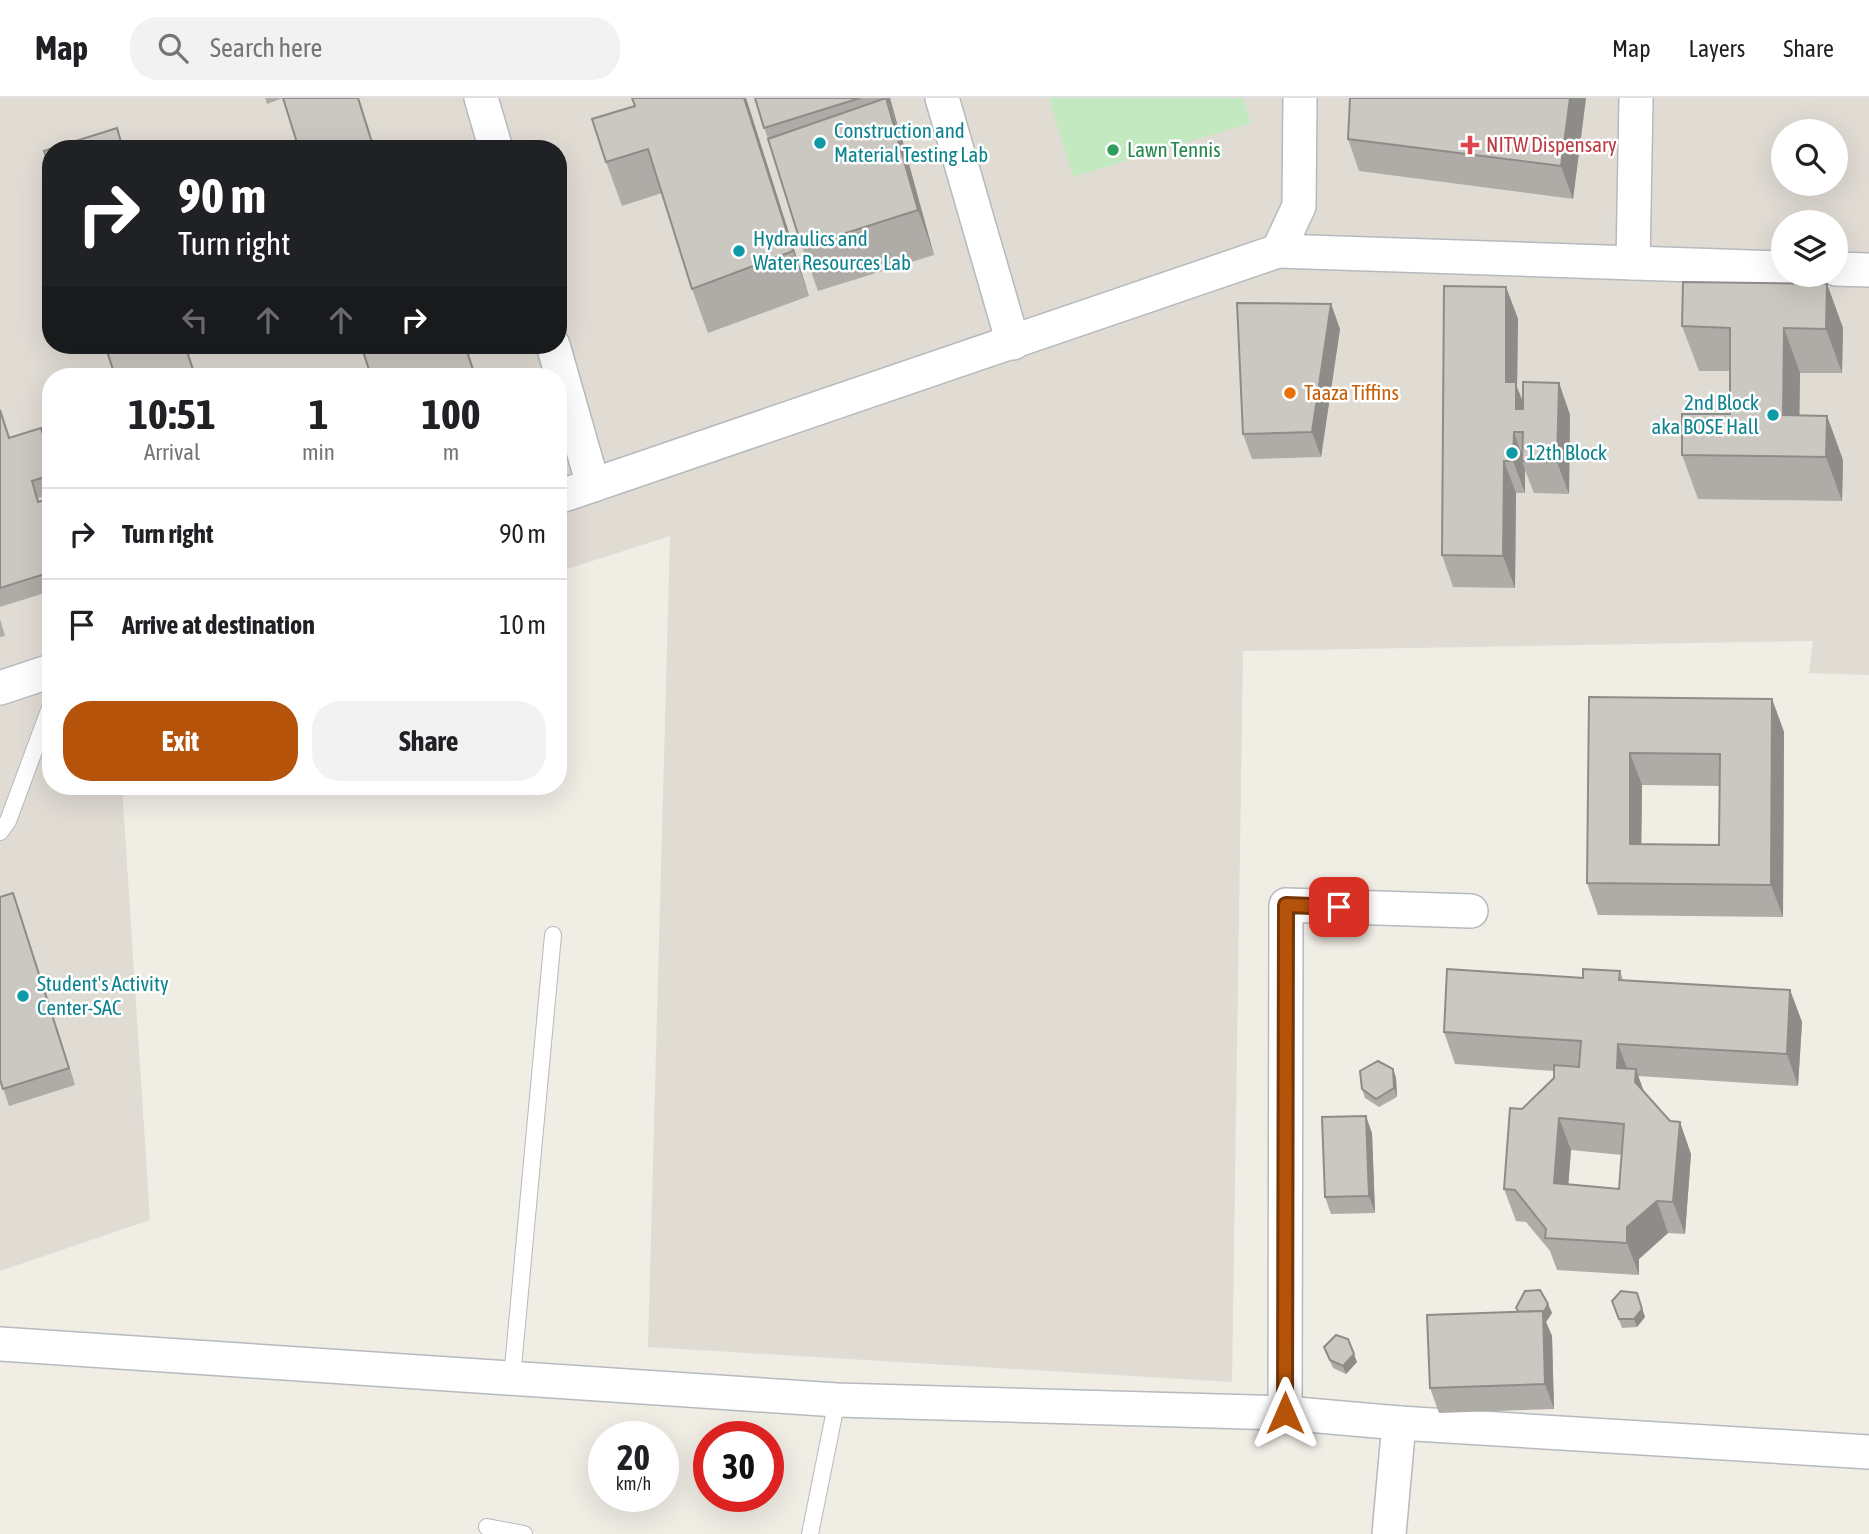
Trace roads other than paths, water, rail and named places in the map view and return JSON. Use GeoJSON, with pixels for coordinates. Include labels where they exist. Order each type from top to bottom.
{"type":"FeatureCollection","features":[{"type":"Feature","properties":{"kind":"street"},"geometry":{"type":"LineString","coordinates":[[481,98],[493,140]]}},
{"type":"Feature","properties":{"kind":"street"},"geometry":{"type":"LineString","coordinates":[[942,98],[1013,343]]}},
{"type":"Feature","properties":{"kind":"street"},"geometry":{"type":"LineString","coordinates":[[1278,251],[1299,206],[1300,98]]}},
{"type":"Feature","properties":{"kind":"street"},"geometry":{"type":"LineString","coordinates":[[1633,263],[1636,98]]}},
{"type":"Feature","properties":{"kind":"street"},"geometry":{"type":"LineString","coordinates":[[567,494],[1278,251],[1771,268]]}},
{"type":"Feature","properties":{"kind":"street"},"geometry":{"type":"LineString","coordinates":[[1848,269],[1869,270]]}},
{"type":"Feature","properties":{"kind":"street"},"geometry":{"type":"LineString","coordinates":[[567,394],[593,485]]}},
{"type":"Feature","properties":{"kind":"street"},"geometry":{"type":"LineString","coordinates":[[0,688],[42,673]]}},
{"type":"Feature","properties":{"kind":"street"},"geometry":{"type":"LineString","coordinates":[[1285,1413],[1286,905],[1471,911]]}},
{"type":"Feature","properties":{"kind":"street"},"geometry":{"type":"LineString","coordinates":[[0,1344],[837,1400],[1285,1413],[1399,1423],[1869,1452]]}},
{"type":"Feature","properties":{"kind":"street"},"geometry":{"type":"LineString","coordinates":[[1389,1534],[1399,1423]]}},
{"type":"Feature","properties":{"kind":"lane"},"geometry":{"type":"LineString","coordinates":[[0,832],[8,821],[42,729]]}},
{"type":"Feature","properties":{"kind":"lane"},"geometry":{"type":"LineString","coordinates":[[512,1378],[553,935]]}},
{"type":"Feature","properties":{"kind":"lane"},"geometry":{"type":"LineString","coordinates":[[810,1534],[837,1400]]}},
{"type":"Feature","properties":{"kind":"lane"},"geometry":{"type":"LineString","coordinates":[[487,1527],[524,1534]]}},
{"type":"Feature","properties":{"kind":"place","name":"Construction and Material Testing Lab"},"geometry":{"type":"Point","coordinates":[820,143]}},
{"type":"Feature","properties":{"kind":"place","name":"NITW Dispensary"},"geometry":{"type":"Point","coordinates":[1470,145]}},
{"type":"Feature","properties":{"kind":"place","name":"Lawn Tennis"},"geometry":{"type":"Point","coordinates":[1113,150]}},
{"type":"Feature","properties":{"kind":"place","name":"Hydraulics and Water Resources Lab"},"geometry":{"type":"Point","coordinates":[739,251]}},
{"type":"Feature","properties":{"kind":"place","name":"Taaza Tiffins"},"geometry":{"type":"Point","coordinates":[1290,393]}},
{"type":"Feature","properties":{"kind":"place","name":"2nd Block aka BOSE Hall"},"geometry":{"type":"Point","coordinates":[1773,415]}},
{"type":"Feature","properties":{"kind":"place","name":"12th Block"},"geometry":{"type":"Point","coordinates":[1512,453]}},
{"type":"Feature","properties":{"kind":"place","name":"Student's Activity Center-SAC"},"geometry":{"type":"Point","coordinates":[23,996]}}]}
